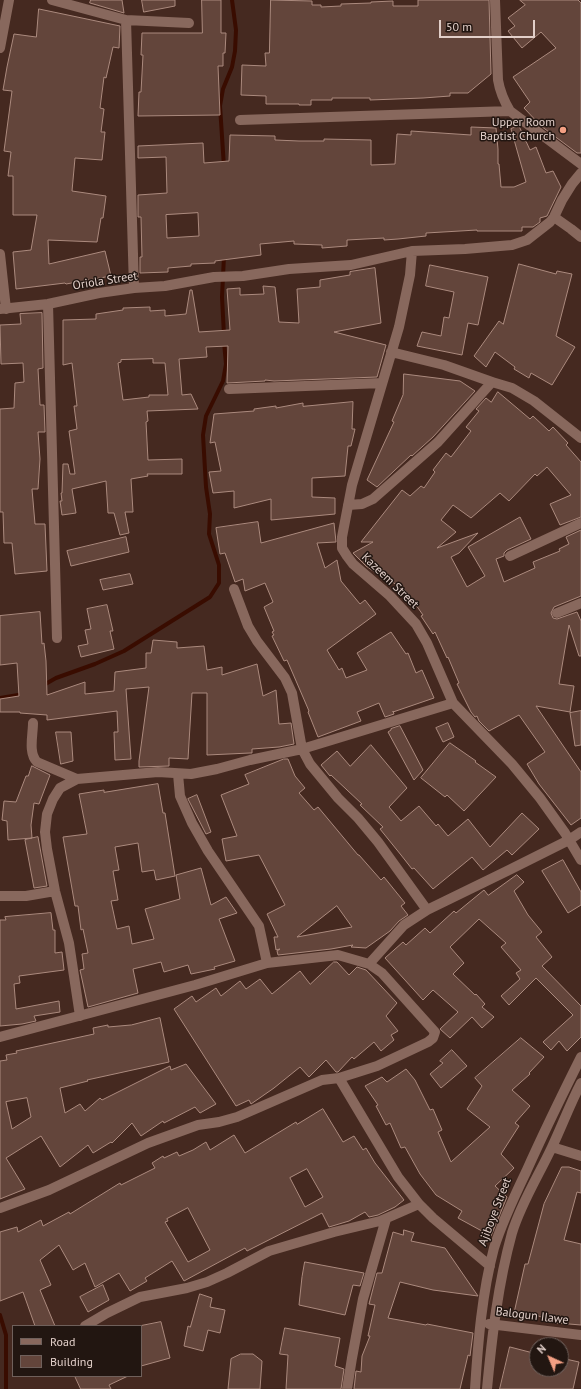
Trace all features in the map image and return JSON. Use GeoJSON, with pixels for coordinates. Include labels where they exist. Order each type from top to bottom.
{"type":"FeatureCollection","features":[{"type":"Feature","properties":{"kind":"street"},"geometry":{"type":"LineString","coordinates":[[52,0],[126,20],[189,23]]}},
{"type":"Feature","properties":{"kind":"street"},"geometry":{"type":"LineString","coordinates":[[495,0],[498,80],[500,90],[510,111],[581,164]]}},
{"type":"Feature","properties":{"kind":"street"},"geometry":{"type":"LineString","coordinates":[[0,48],[6,3]]}},
{"type":"Feature","properties":{"kind":"street"},"geometry":{"type":"LineString","coordinates":[[126,20],[134,288]]}},
{"type":"Feature","properties":{"kind":"street"},"geometry":{"type":"LineString","coordinates":[[240,120],[510,111]]}},
{"type":"Feature","properties":{"kind":"street"},"geometry":{"type":"LineString","coordinates":[[581,173],[562,200],[554,217],[581,237]]}},
{"type":"Feature","properties":{"kind":"street","name":"Oriola Street"},"geometry":{"type":"LineString","coordinates":[[3,309],[48,304],[99,293],[134,288],[165,286],[214,277],[243,276],[289,269],[352,265],[412,251],[512,245],[527,240],[554,217]]}},
{"type":"Feature","properties":{"kind":"street","name":"Kazeem Street"},"geometry":{"type":"LineString","coordinates":[[412,251],[408,286],[399,327],[352,486],[342,537],[342,548],[346,556],[390,596],[416,624],[453,703],[512,764],[540,798],[581,860]]}},
{"type":"Feature","properties":{"kind":"street"},"geometry":{"type":"LineString","coordinates":[[0,254],[3,309]]}},
{"type":"Feature","properties":{"kind":"street"},"geometry":{"type":"LineString","coordinates":[[48,304],[57,638]]}},
{"type":"Feature","properties":{"kind":"street"},"geometry":{"type":"LineString","coordinates":[[391,352],[444,365],[512,388],[534,401],[581,438]]}},
{"type":"Feature","properties":{"kind":"street"},"geometry":{"type":"LineString","coordinates":[[348,505],[362,504],[373,499],[438,442],[492,382]]}},
{"type":"Feature","properties":{"kind":"street"},"geometry":{"type":"LineString","coordinates":[[229,389],[382,383]]}},
{"type":"Feature","properties":{"kind":"street"},"geometry":{"type":"LineString","coordinates":[[510,556],[581,523]]}},
{"type":"Feature","properties":{"kind":"street"},"geometry":{"type":"LineString","coordinates":[[234,589],[248,626],[285,678],[292,693],[302,749],[310,764],[338,798],[358,818],[378,842],[427,910]]}},
{"type":"Feature","properties":{"kind":"street"},"geometry":{"type":"LineString","coordinates":[[557,613],[581,603]]}},
{"type":"Feature","properties":{"kind":"street"},"geometry":{"type":"LineString","coordinates":[[80,1016],[69,943],[55,891],[47,849],[46,814],[60,788],[77,779],[158,772],[178,774],[198,773],[302,749],[453,703]]}},
{"type":"Feature","properties":{"kind":"street"},"geometry":{"type":"LineString","coordinates":[[33,723],[33,758],[37,762],[77,779]]}},
{"type":"Feature","properties":{"kind":"street"},"geometry":{"type":"LineString","coordinates":[[178,774],[180,796],[192,823],[208,851],[259,926],[267,963]]}},
{"type":"Feature","properties":{"kind":"street"},"geometry":{"type":"LineString","coordinates":[[368,964],[404,925],[427,910],[569,840],[581,832]]}},
{"type":"Feature","properties":{"kind":"street"},"geometry":{"type":"LineString","coordinates":[[0,896],[26,896],[55,891]]}},
{"type":"Feature","properties":{"kind":"street"},"geometry":{"type":"LineString","coordinates":[[0,1036],[195,985],[267,963],[338,955],[368,964],[382,973],[435,1032],[433,1038],[428,1042],[377,1066],[339,1078],[322,1080],[237,1117],[219,1122],[198,1125],[148,1144],[49,1190],[0,1208]]}},
{"type":"Feature","properties":{"kind":"street","name":"Ajiboye Street"},"geometry":{"type":"LineString","coordinates":[[475,1389],[477,1351],[490,1266],[495,1246],[515,1195],[581,1057]]}},
{"type":"Feature","properties":{"kind":"street"},"geometry":{"type":"LineString","coordinates":[[339,1078],[398,1177],[419,1204],[433,1218],[490,1266]]}},
{"type":"Feature","properties":{"kind":"street","name":"Ajiboye Street"},"geometry":{"type":"LineString","coordinates":[[487,1389],[494,1325],[501,1283],[513,1232],[526,1199],[552,1147],[581,1083]]}},
{"type":"Feature","properties":{"kind":"street"},"geometry":{"type":"LineString","coordinates":[[552,1147],[581,1156]]}},
{"type":"Feature","properties":{"kind":"street"},"geometry":{"type":"LineString","coordinates":[[87,1325],[107,1313],[140,1298],[187,1288],[227,1274],[269,1251],[386,1219],[419,1204]]}},
{"type":"Feature","properties":{"kind":"street"},"geometry":{"type":"LineString","coordinates":[[347,1389],[363,1299],[386,1219]]}},
{"type":"Feature","properties":{"kind":"street","name":"Balogun Ilawe"},"geometry":{"type":"LineString","coordinates":[[481,1323],[581,1335]]}},
{"type":"Feature","properties":{"kind":"building"},"geometry":{"type":"Polygon","coordinates":[[[91,0],[122,0],[124,13],[90,3],[91,0]]]}},
{"type":"Feature","properties":{"kind":"building"},"geometry":{"type":"Polygon","coordinates":[[[142,0],[175,0],[175,6],[144,12],[142,0]]]}},
{"type":"Feature","properties":{"kind":"building"},"geometry":{"type":"Polygon","coordinates":[[[202,0],[221,0],[221,33],[226,33],[223,66],[218,66],[220,115],[138,116],[143,55],[141,55],[142,33],[202,33],[202,0]]]}},
{"type":"Feature","properties":{"kind":"building"},"geometry":{"type":"Polygon","coordinates":[[[271,0],[312,1],[312,5],[321,5],[321,7],[341,6],[341,4],[393,1],[393,6],[418,6],[418,0],[489,0],[491,74],[468,93],[450,93],[450,96],[370,100],[370,98],[332,98],[332,100],[311,100],[311,105],[266,104],[266,96],[241,95],[242,65],[266,66],[265,53],[269,53],[271,0]]]}},
{"type":"Feature","properties":{"kind":"building"},"geometry":{"type":"Polygon","coordinates":[[[520,0],[578,0],[581,3],[581,153],[577,153],[541,126],[524,108],[530,102],[513,77],[556,48],[541,32],[522,48],[508,31],[515,26],[508,18],[525,5],[520,0]]]}},
{"type":"Feature","properties":{"kind":"building"},"geometry":{"type":"Polygon","coordinates":[[[39,9],[120,26],[119,48],[113,47],[106,78],[104,77],[100,108],[104,109],[101,132],[105,132],[102,160],[75,158],[72,191],[106,196],[103,218],[101,218],[97,242],[48,240],[49,264],[105,251],[111,276],[66,284],[16,289],[13,252],[31,250],[37,215],[13,215],[13,176],[8,176],[11,152],[4,151],[12,91],[3,90],[14,34],[36,37],[39,9]]]}},
{"type":"Feature","properties":{"kind":"building"},"geometry":{"type":"Polygon","coordinates":[[[519,126],[530,150],[536,147],[546,173],[553,171],[561,187],[547,216],[540,218],[540,222],[533,227],[522,227],[522,231],[477,230],[426,233],[426,236],[398,239],[384,240],[384,238],[347,240],[347,246],[322,248],[322,245],[294,244],[294,241],[260,244],[261,255],[215,261],[215,263],[191,264],[191,266],[168,268],[168,272],[140,273],[140,257],[142,257],[141,217],[138,217],[138,195],[167,193],[166,157],[138,158],[138,146],[203,143],[204,163],[229,161],[230,135],[275,136],[275,140],[299,141],[324,141],[324,139],[371,140],[371,165],[395,164],[397,134],[411,135],[411,131],[471,135],[471,127],[496,128],[501,187],[514,187],[526,182],[511,129],[519,126]],[[198,213],[166,215],[167,238],[199,236],[198,213]]]}},
{"type":"Feature","properties":{"kind":"building"},"geometry":{"type":"Polygon","coordinates":[[[519,264],[556,274],[557,271],[572,274],[556,336],[575,347],[552,385],[531,373],[529,378],[514,369],[515,367],[495,352],[486,367],[474,356],[499,321],[503,324],[519,264]]]}},
{"type":"Feature","properties":{"kind":"building"},"geometry":{"type":"Polygon","coordinates":[[[430,265],[488,277],[478,325],[468,323],[462,355],[417,346],[422,332],[441,336],[444,317],[449,318],[454,292],[426,286],[430,265]]]}},
{"type":"Feature","properties":{"kind":"building"},"geometry":{"type":"Polygon","coordinates":[[[375,268],[381,323],[334,332],[386,345],[377,377],[274,381],[265,380],[227,383],[228,346],[206,347],[207,357],[179,359],[182,395],[191,394],[198,409],[147,411],[148,421],[146,422],[148,460],[182,459],[182,474],[147,474],[148,476],[131,479],[133,512],[125,512],[129,533],[120,535],[114,513],[108,513],[106,481],[72,489],[76,513],[62,515],[60,501],[62,501],[61,493],[63,464],[68,464],[70,474],[75,474],[69,431],[77,429],[74,406],[77,406],[72,363],[63,365],[63,320],[96,319],[96,314],[123,310],[123,308],[150,307],[150,311],[165,310],[165,316],[186,314],[190,290],[192,290],[199,332],[230,330],[227,289],[240,288],[240,295],[264,294],[263,286],[275,287],[279,322],[299,323],[297,289],[320,287],[320,280],[350,275],[350,272],[375,268]],[[153,359],[121,360],[121,362],[118,363],[123,400],[149,397],[149,395],[168,395],[165,363],[153,363],[153,359]]]}},
{"type":"Feature","properties":{"kind":"building"},"geometry":{"type":"Polygon","coordinates":[[[42,313],[43,368],[38,369],[40,405],[44,405],[45,432],[38,432],[40,459],[38,489],[32,489],[35,524],[45,524],[47,571],[15,574],[12,543],[4,543],[3,512],[0,512],[0,409],[14,408],[15,383],[24,382],[23,363],[1,364],[0,325],[21,324],[20,314],[42,313]]]}},
{"type":"Feature","properties":{"kind":"building"},"geometry":{"type":"Polygon","coordinates":[[[404,374],[460,381],[475,391],[433,437],[412,456],[411,455],[377,487],[367,480],[394,422],[392,421],[403,395],[404,374]]]}},
{"type":"Feature","properties":{"kind":"building"},"geometry":{"type":"Polygon","coordinates":[[[498,392],[530,419],[533,416],[549,431],[553,427],[568,443],[566,445],[581,462],[581,517],[560,525],[550,504],[571,495],[547,467],[537,476],[535,474],[509,501],[500,493],[471,518],[453,505],[441,520],[456,532],[437,548],[478,533],[459,553],[451,557],[467,587],[485,576],[468,547],[520,517],[531,539],[507,550],[504,553],[504,556],[496,559],[504,582],[535,568],[533,562],[560,551],[559,549],[569,544],[566,537],[581,530],[581,596],[554,607],[551,613],[553,618],[557,619],[577,612],[581,621],[581,656],[579,656],[569,625],[559,684],[574,686],[570,712],[536,706],[581,772],[581,818],[571,825],[539,784],[527,764],[545,752],[519,715],[489,731],[479,721],[477,716],[475,717],[471,712],[457,684],[459,683],[448,657],[447,658],[435,632],[433,634],[421,616],[423,615],[406,591],[366,566],[353,553],[373,542],[361,542],[402,490],[410,496],[421,486],[424,488],[435,472],[433,470],[446,453],[451,457],[471,431],[466,427],[479,411],[476,409],[486,398],[491,402],[498,392]]]}},
{"type":"Feature","properties":{"kind":"building"},"geometry":{"type":"Polygon","coordinates":[[[353,402],[352,429],[355,429],[351,446],[348,446],[345,476],[312,478],[312,497],[335,498],[335,514],[271,520],[271,499],[234,508],[234,491],[213,493],[209,472],[221,471],[215,442],[210,443],[214,414],[254,411],[254,409],[276,406],[276,408],[303,403],[303,406],[353,402]]]}},
{"type":"Feature","properties":{"kind":"building"},"geometry":{"type":"Polygon","coordinates":[[[258,522],[261,543],[334,523],[336,542],[317,543],[325,568],[337,560],[341,581],[360,604],[365,600],[376,614],[327,650],[339,670],[342,668],[346,678],[367,670],[357,653],[391,632],[406,654],[408,653],[416,673],[422,670],[434,698],[393,712],[394,714],[385,717],[379,703],[357,712],[361,721],[318,737],[308,712],[309,711],[287,660],[284,661],[272,636],[274,635],[272,632],[274,631],[264,607],[273,602],[265,583],[245,591],[243,579],[235,582],[225,553],[220,554],[216,528],[258,522]]]}},
{"type":"Feature","properties":{"kind":"building"},"geometry":{"type":"Polygon","coordinates":[[[126,537],[129,552],[71,566],[67,551],[126,537]]]}},
{"type":"Feature","properties":{"kind":"building"},"geometry":{"type":"Polygon","coordinates":[[[130,574],[133,584],[103,590],[100,580],[130,574]]]}},
{"type":"Feature","properties":{"kind":"building"},"geometry":{"type":"Polygon","coordinates":[[[107,605],[113,631],[110,631],[114,649],[81,657],[78,646],[88,644],[85,630],[91,629],[87,609],[107,605]]]}},
{"type":"Feature","properties":{"kind":"building"},"geometry":{"type":"Polygon","coordinates":[[[40,612],[42,644],[44,643],[46,661],[47,695],[85,682],[85,694],[114,691],[115,672],[146,668],[146,653],[151,653],[153,640],[177,642],[177,648],[204,646],[207,670],[222,667],[222,675],[257,664],[263,696],[276,690],[279,724],[291,723],[294,744],[279,747],[252,749],[252,753],[207,755],[207,693],[192,693],[188,759],[169,758],[169,766],[139,767],[149,687],[126,689],[131,759],[115,760],[114,732],[118,732],[117,711],[47,720],[47,715],[20,712],[0,712],[0,699],[19,696],[17,663],[0,665],[0,616],[40,612]]]}},
{"type":"Feature","properties":{"kind":"building"},"geometry":{"type":"Polygon","coordinates":[[[581,711],[581,745],[575,746],[570,713],[581,711]]]}},
{"type":"Feature","properties":{"kind":"building"},"geometry":{"type":"Polygon","coordinates":[[[448,723],[454,737],[443,742],[436,728],[448,723]]]}},
{"type":"Feature","properties":{"kind":"building"},"geometry":{"type":"Polygon","coordinates":[[[400,726],[423,770],[414,780],[388,732],[391,729],[400,726]]]}},
{"type":"Feature","properties":{"kind":"building"},"geometry":{"type":"Polygon","coordinates":[[[56,732],[71,732],[73,761],[61,764],[56,732]]]}},
{"type":"Feature","properties":{"kind":"building"},"geometry":{"type":"Polygon","coordinates":[[[450,743],[496,777],[464,811],[447,795],[445,797],[421,778],[450,743]]]}},
{"type":"Feature","properties":{"kind":"building"},"geometry":{"type":"Polygon","coordinates":[[[371,745],[407,788],[389,807],[401,821],[419,806],[436,826],[438,824],[448,836],[468,819],[490,847],[522,813],[539,829],[512,855],[507,850],[483,870],[472,857],[433,889],[414,868],[412,869],[380,829],[383,827],[360,805],[362,804],[331,775],[330,776],[321,765],[337,751],[350,766],[371,745]]]}},
{"type":"Feature","properties":{"kind":"building"},"geometry":{"type":"Polygon","coordinates":[[[284,759],[288,759],[295,776],[305,788],[299,793],[314,810],[318,807],[381,880],[384,877],[405,903],[401,906],[408,915],[399,921],[390,931],[366,948],[351,947],[353,945],[278,955],[277,951],[280,949],[276,950],[274,937],[278,937],[267,914],[285,905],[259,855],[226,861],[222,839],[237,836],[221,795],[249,784],[245,775],[284,759]],[[337,906],[297,937],[352,927],[337,906]]]}},
{"type":"Feature","properties":{"kind":"building"},"geometry":{"type":"Polygon","coordinates":[[[32,766],[50,775],[39,804],[34,803],[31,825],[32,838],[8,840],[7,821],[2,820],[4,801],[16,802],[26,776],[28,776],[32,766]]]}},
{"type":"Feature","properties":{"kind":"building"},"geometry":{"type":"Polygon","coordinates":[[[158,784],[163,813],[165,813],[175,876],[156,880],[154,870],[142,872],[138,843],[115,847],[119,870],[113,871],[118,900],[111,901],[117,929],[129,926],[132,944],[154,939],[145,909],[180,899],[176,875],[201,868],[211,905],[226,897],[237,913],[219,919],[235,961],[214,967],[215,969],[191,974],[188,965],[164,972],[161,962],[133,969],[138,993],[88,1007],[80,970],[84,969],[82,954],[88,953],[83,929],[81,930],[78,906],[75,906],[63,837],[87,834],[79,794],[158,784]]]}},
{"type":"Feature","properties":{"kind":"building"},"geometry":{"type":"Polygon","coordinates":[[[197,795],[211,832],[206,834],[188,799],[197,795]]]}},
{"type":"Feature","properties":{"kind":"building"},"geometry":{"type":"Polygon","coordinates":[[[38,837],[47,886],[34,888],[25,840],[38,837]]]}},
{"type":"Feature","properties":{"kind":"building"},"geometry":{"type":"Polygon","coordinates":[[[563,860],[581,892],[581,905],[568,913],[542,871],[563,860]]]}},
{"type":"Feature","properties":{"kind":"building"},"geometry":{"type":"Polygon","coordinates":[[[517,875],[524,882],[514,891],[528,915],[542,932],[536,937],[552,957],[542,966],[581,1006],[581,1037],[567,1051],[559,1041],[551,1050],[543,1042],[573,1015],[536,978],[509,1005],[501,996],[520,979],[516,973],[521,970],[501,947],[506,943],[479,919],[450,947],[464,963],[453,974],[475,995],[476,994],[485,1004],[482,1007],[494,1017],[482,1028],[472,1017],[450,1038],[440,1029],[458,1012],[433,990],[423,1000],[385,958],[403,942],[406,945],[425,928],[430,933],[454,911],[456,913],[484,890],[488,895],[517,875]]]}},
{"type":"Feature","properties":{"kind":"building"},"geometry":{"type":"Polygon","coordinates":[[[51,913],[53,930],[55,930],[55,953],[62,952],[64,970],[19,976],[20,983],[14,984],[16,1009],[59,1001],[60,1012],[34,1016],[36,1021],[0,1026],[0,920],[6,920],[5,917],[51,913]]]}},
{"type":"Feature","properties":{"kind":"building"},"geometry":{"type":"Polygon","coordinates":[[[334,962],[337,962],[349,975],[357,967],[366,970],[397,1003],[386,1016],[398,1031],[391,1035],[394,1040],[381,1051],[374,1042],[354,1059],[352,1057],[338,1072],[336,1072],[326,1060],[309,1077],[300,1067],[251,1104],[249,1100],[236,1106],[174,1009],[192,996],[196,1002],[216,988],[221,996],[240,981],[246,989],[260,979],[272,994],[300,971],[310,984],[334,962]]]}},
{"type":"Feature","properties":{"kind":"building"},"geometry":{"type":"Polygon","coordinates":[[[160,1018],[169,1062],[87,1080],[88,1081],[60,1088],[65,1113],[80,1104],[85,1111],[100,1098],[102,1100],[170,1066],[171,1070],[186,1064],[216,1104],[200,1113],[195,1107],[164,1123],[163,1121],[141,1136],[132,1123],[112,1143],[111,1142],[93,1153],[88,1145],[60,1167],[41,1136],[6,1158],[25,1189],[0,1199],[0,1061],[7,1060],[6,1055],[17,1053],[16,1051],[94,1034],[93,1028],[108,1025],[108,1027],[131,1025],[160,1018]],[[27,1098],[6,1102],[12,1129],[31,1117],[27,1098]]]}},
{"type":"Feature","properties":{"kind":"building"},"geometry":{"type":"Polygon","coordinates":[[[521,1038],[544,1057],[529,1073],[530,1074],[512,1090],[530,1106],[515,1123],[519,1126],[501,1154],[514,1168],[495,1186],[507,1197],[491,1236],[458,1218],[462,1211],[436,1195],[420,1174],[405,1147],[401,1148],[390,1123],[386,1125],[376,1106],[378,1105],[365,1086],[382,1077],[387,1082],[406,1069],[415,1080],[430,1110],[433,1109],[442,1130],[438,1132],[451,1162],[490,1127],[467,1109],[482,1086],[475,1078],[521,1038]]]}},
{"type":"Feature","properties":{"kind":"building"},"geometry":{"type":"Polygon","coordinates":[[[452,1050],[467,1066],[441,1088],[430,1074],[443,1063],[440,1061],[452,1050]]]}},
{"type":"Feature","properties":{"kind":"building"},"geometry":{"type":"Polygon","coordinates":[[[323,1109],[343,1142],[354,1136],[363,1150],[366,1148],[375,1163],[404,1200],[395,1207],[378,1215],[369,1217],[365,1212],[349,1221],[329,1227],[322,1213],[247,1251],[245,1248],[184,1281],[172,1261],[145,1278],[147,1281],[130,1291],[119,1273],[95,1287],[85,1263],[73,1270],[59,1245],[40,1260],[51,1285],[40,1290],[55,1325],[35,1325],[23,1292],[0,1301],[0,1232],[17,1227],[18,1232],[41,1220],[43,1226],[69,1212],[70,1214],[120,1183],[121,1185],[155,1168],[152,1163],[163,1156],[164,1158],[177,1152],[179,1156],[206,1142],[210,1150],[234,1135],[245,1153],[296,1122],[297,1124],[323,1109]],[[307,1169],[290,1178],[305,1207],[323,1197],[307,1169]],[[188,1208],[167,1219],[168,1221],[165,1222],[188,1262],[210,1250],[188,1208]]]}},
{"type":"Feature","properties":{"kind":"building"},"geometry":{"type":"Polygon","coordinates":[[[562,1167],[569,1167],[581,1171],[581,1193],[577,1192],[564,1240],[581,1244],[581,1325],[557,1323],[536,1315],[535,1317],[514,1313],[525,1264],[528,1264],[544,1204],[562,1167]]]}},
{"type":"Feature","properties":{"kind":"building"},"geometry":{"type":"Polygon","coordinates":[[[404,1230],[414,1233],[411,1241],[445,1248],[478,1296],[433,1290],[400,1282],[388,1318],[473,1333],[470,1356],[468,1355],[460,1389],[354,1389],[356,1371],[361,1372],[362,1356],[370,1336],[368,1336],[375,1305],[369,1304],[377,1273],[382,1273],[393,1232],[403,1235],[404,1230]]]}},
{"type":"Feature","properties":{"kind":"building"},"geometry":{"type":"Polygon","coordinates":[[[305,1262],[364,1273],[360,1286],[353,1285],[345,1315],[299,1305],[305,1262]]]}},
{"type":"Feature","properties":{"kind":"building"},"geometry":{"type":"Polygon","coordinates":[[[103,1285],[109,1300],[88,1312],[80,1297],[103,1285]]]}},
{"type":"Feature","properties":{"kind":"building"},"geometry":{"type":"Polygon","coordinates":[[[200,1294],[212,1298],[210,1307],[225,1310],[220,1333],[208,1330],[203,1351],[184,1346],[188,1326],[190,1327],[200,1294]]]}},
{"type":"Feature","properties":{"kind":"building"},"geometry":{"type":"Polygon","coordinates":[[[161,1322],[170,1358],[142,1366],[142,1326],[161,1322]]]}},
{"type":"Feature","properties":{"kind":"building"},"geometry":{"type":"Polygon","coordinates":[[[285,1328],[340,1338],[335,1366],[344,1369],[341,1389],[286,1389],[288,1355],[280,1354],[285,1328]]]}},
{"type":"Feature","properties":{"kind":"building"},"geometry":{"type":"Polygon","coordinates":[[[510,1347],[529,1352],[529,1377],[569,1377],[569,1360],[579,1362],[573,1389],[500,1389],[510,1347]]]}},
{"type":"Feature","properties":{"kind":"building"},"geometry":{"type":"Polygon","coordinates":[[[241,1354],[253,1354],[262,1361],[260,1389],[228,1389],[231,1359],[241,1354]]]}},
{"type":"Feature","properties":{"kind":"building"},"geometry":{"type":"Polygon","coordinates":[[[75,1377],[126,1377],[109,1385],[111,1389],[81,1389],[75,1377]]]}},
{"type":"Feature","properties":{"kind":"waterway"},"geometry":{"type":"LineString","coordinates":[[224,167],[220,106],[223,89],[232,67],[235,51],[236,30],[232,0]]}},
{"type":"Feature","properties":{"kind":"waterway"},"geometry":{"type":"LineString","coordinates":[[224,256],[222,297],[224,335]]}},
{"type":"Feature","properties":{"kind":"waterway"},"geometry":{"type":"LineString","coordinates":[[42,686],[56,678],[95,664],[124,651],[210,597],[219,583],[219,565],[209,534],[210,514],[206,487],[203,435],[206,416],[223,381],[226,364],[224,342]]}},
{"type":"Feature","properties":{"kind":"waterway"},"geometry":{"type":"LineString","coordinates":[[0,698],[24,694]]}},
{"type":"Feature","properties":{"kind":"waterway"},"geometry":{"type":"LineString","coordinates":[[0,1315],[6,1335],[6,1389]]}},
{"type":"Feature","properties":{"kind":"place","name":"Upper Room Baptist Church"},"geometry":{"type":"Point","coordinates":[563,130]}}]}
